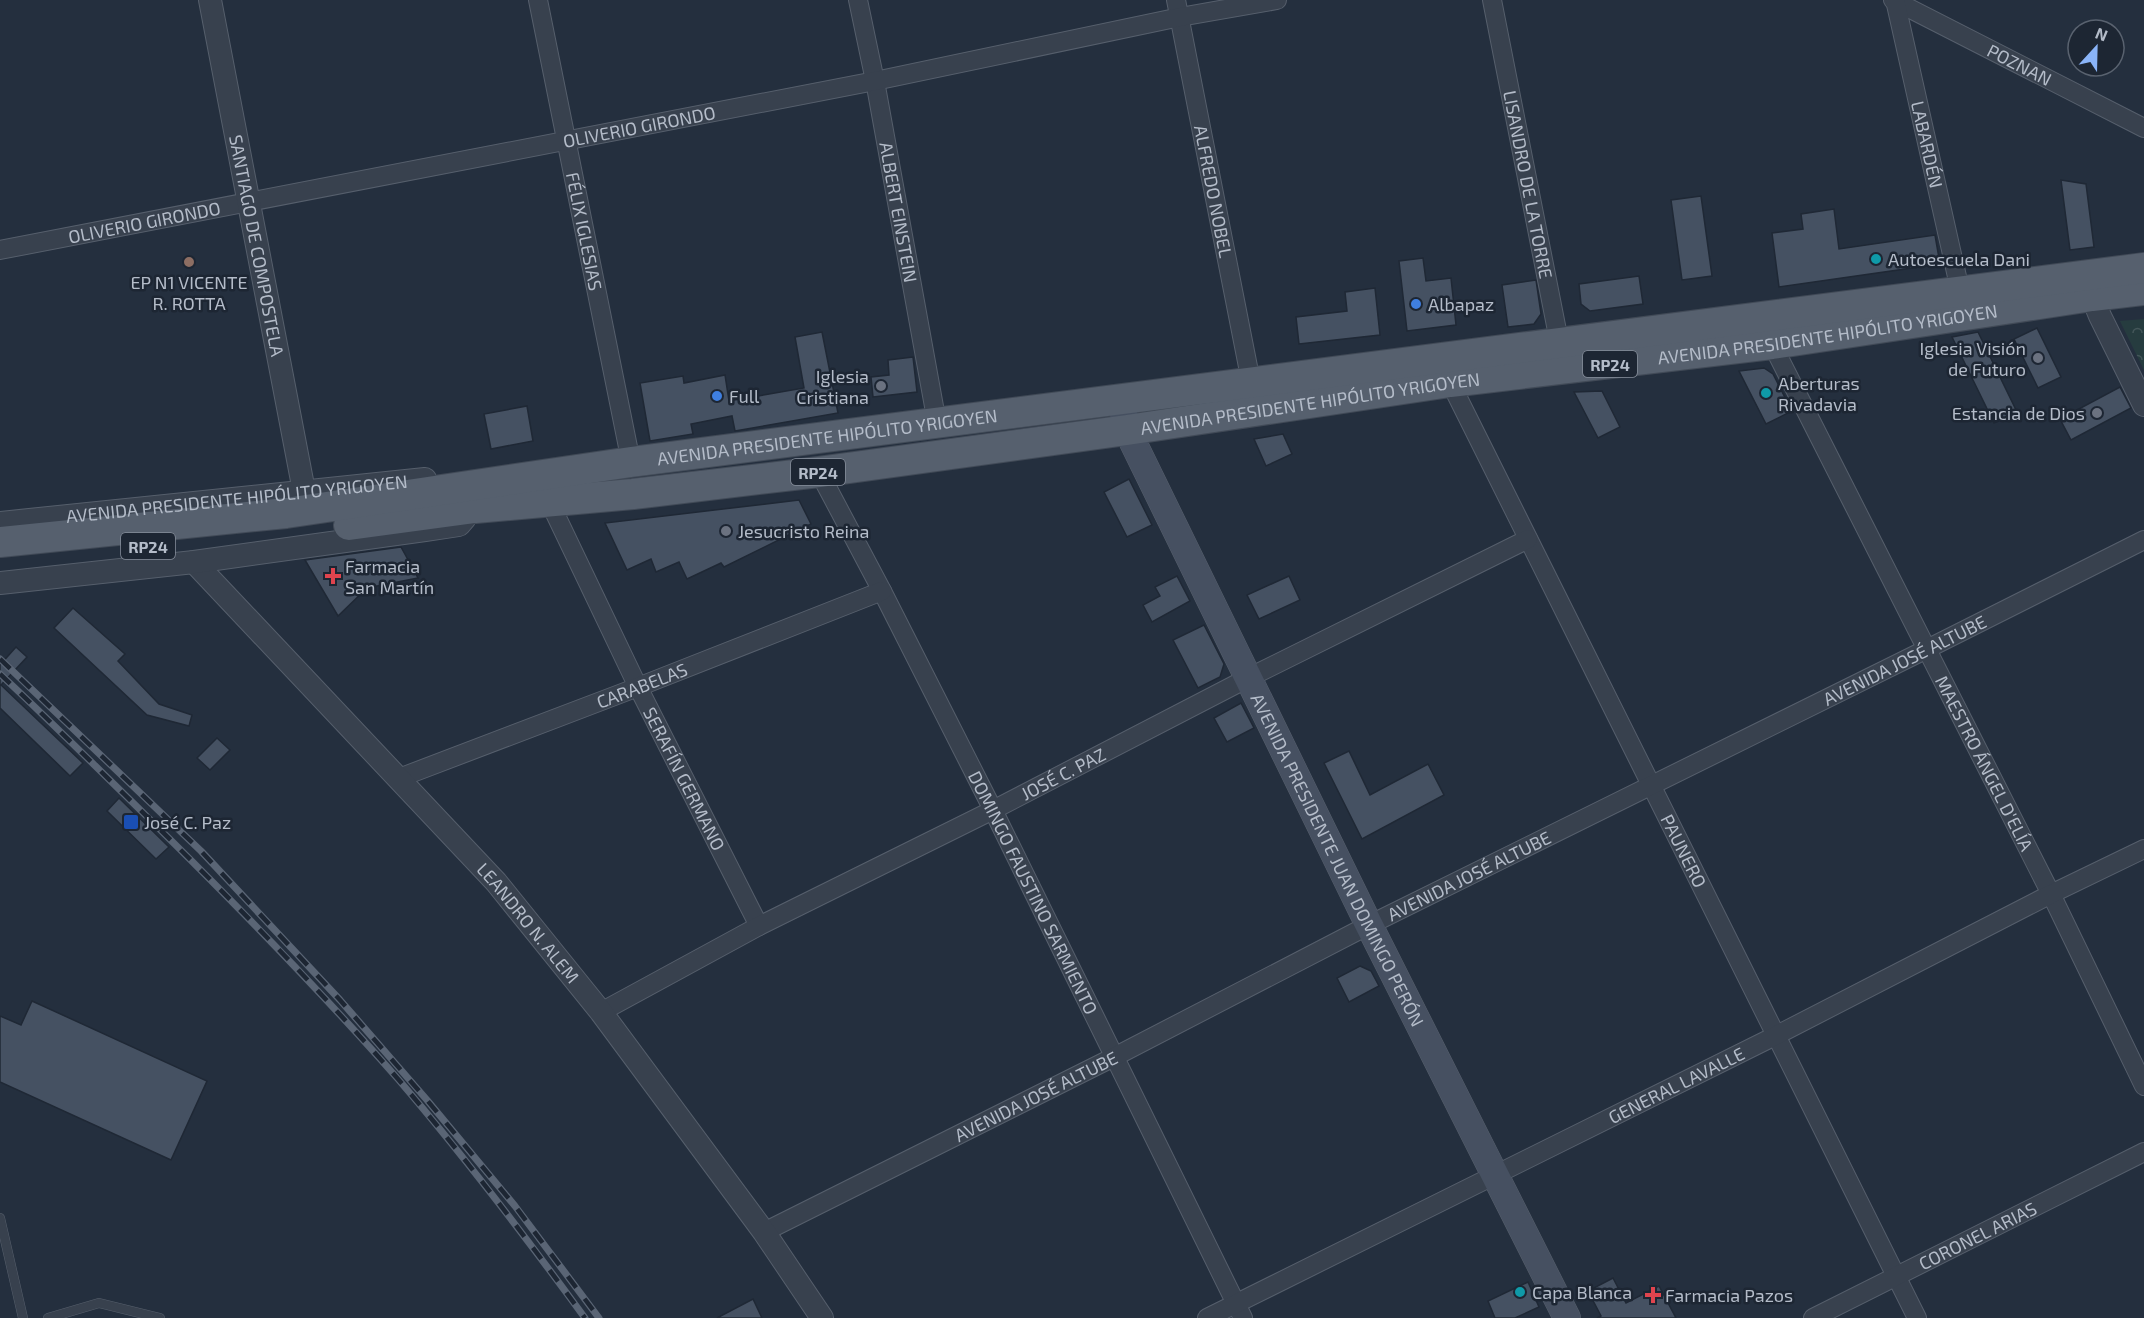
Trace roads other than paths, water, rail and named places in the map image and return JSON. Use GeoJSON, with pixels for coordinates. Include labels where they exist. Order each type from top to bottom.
{"type":"FeatureCollection","features":[{"type":"Feature","properties":{"kind":"main road","name":"AVENIDA PRESIDENTE HIPÓLITO YRIGOYEN"},"geometry":{"type":"LineString","coordinates":[[0,561],[296,532],[631,462],[1120,398],[1251,382],[1562,356],[1772,344],[2088,286],[2144,267]]}},
{"type":"Feature","properties":{"kind":"main road","name":"AVENIDA PRESIDENTE HIPÓLITO YRIGOYEN"},"geometry":{"type":"LineString","coordinates":[[0,542],[475,496],[549,501],[633,494],[819,472],[1127,430],[1450,382],[1562,356],[1960,290],[2088,286],[2144,290]]}},
{"type":"Feature","properties":{"kind":"main road","name":"AVENIDA PRESIDENTE JUAN DOMINGO PERÓN"},"geometry":{"type":"LineString","coordinates":[[1120,398],[1127,430],[1369,925],[1568,1318]]}},
{"type":"Feature","properties":{"kind":"street","name":"SANTIAGO DE COMPOSTELA"},"geometry":{"type":"LineString","coordinates":[[210,0],[304,491]]}},
{"type":"Feature","properties":{"kind":"street","name":"FÉLIX IGLESIAS"},"geometry":{"type":"LineString","coordinates":[[538,0],[631,462]]}},
{"type":"Feature","properties":{"kind":"street","name":"ALBERT EINSTEIN"},"geometry":{"type":"LineString","coordinates":[[858,0],[875,81],[937,423]]}},
{"type":"Feature","properties":{"kind":"street","name":"OLIVERIO GIRONDO"},"geometry":{"type":"LineString","coordinates":[[0,250],[875,81],[1178,9],[1277,0]]}},
{"type":"Feature","properties":{"kind":"street","name":"LISANDRO DE LA TORRE"},"geometry":{"type":"LineString","coordinates":[[1492,0],[1562,356]]}},
{"type":"Feature","properties":{"kind":"street","name":"POZNAN"},"geometry":{"type":"LineString","coordinates":[[1894,0],[2144,128]]}},
{"type":"Feature","properties":{"kind":"street","name":"LABARDÉN"},"geometry":{"type":"LineString","coordinates":[[1894,0],[1960,290]]}},
{"type":"Feature","properties":{"kind":"street","name":"ALFREDO NOBEL"},"geometry":{"type":"LineString","coordinates":[[1178,9],[1251,382]]}},
{"type":"Feature","properties":{"kind":"street"},"geometry":{"type":"LineString","coordinates":[[2088,286],[2100,316],[2144,405]]}},
{"type":"Feature","properties":{"kind":"street","name":"MAESTRO ÁNGEL D'ELÍA"},"geometry":{"type":"LineString","coordinates":[[1772,344],[2051,894],[2144,1086]]}},
{"type":"Feature","properties":{"kind":"street","name":"PAUNERO"},"geometry":{"type":"LineString","coordinates":[[1450,382],[1917,1318]]}},
{"type":"Feature","properties":{"kind":"street","name":"DOMINGO FAUSTINO SARMIENTO"},"geometry":{"type":"LineString","coordinates":[[819,472],[993,810],[1240,1311]]}},
{"type":"Feature","properties":{"kind":"street","name":"AVENIDA PRESIDENTE HIPÓLITO YRIGOYEN"},"geometry":{"type":"LineString","coordinates":[[0,523],[430,479],[475,496]]}},
{"type":"Feature","properties":{"kind":"street"},"geometry":{"type":"LineString","coordinates":[[0,583],[194,562],[459,525],[475,496]]}},
{"type":"Feature","properties":{"kind":"street","name":"SERAFÍN GERMANO"},"geometry":{"type":"LineString","coordinates":[[549,501],[638,687],[759,926]]}},
{"type":"Feature","properties":{"kind":"street","name":"JOSÉ C. PAZ"},"geometry":{"type":"LineString","coordinates":[[601,1012],[759,926],[1528,539]]}},
{"type":"Feature","properties":{"kind":"street","name":"AVENIDA JOSÉ ALTUBE"},"geometry":{"type":"LineString","coordinates":[[764,1232],[1116,1056],[1369,925],[2144,540]]}},
{"type":"Feature","properties":{"kind":"street","name":"LEANDRO N. ALEM"},"geometry":{"type":"LineString","coordinates":[[194,562],[496,882],[601,1012],[764,1232],[822,1318]]}},
{"type":"Feature","properties":{"kind":"street","name":"CARABELAS"},"geometry":{"type":"LineString","coordinates":[[399,778],[882,591]]}},
{"type":"Feature","properties":{"kind":"street","name":"GENERAL LAVALLE"},"geometry":{"type":"LineString","coordinates":[[1208,1318],[1240,1311],[1496,1175],[2144,849]]}},
{"type":"Feature","properties":{"kind":"street","name":"CORONEL ARIAS"},"geometry":{"type":"LineString","coordinates":[[1813,1318],[2144,1152]]}},
{"type":"Feature","properties":{"kind":"lane"},"geometry":{"type":"LineString","coordinates":[[0,1218],[23,1318]]}},
{"type":"Feature","properties":{"kind":"lane"},"geometry":{"type":"LineString","coordinates":[[48,1318],[99,1303],[160,1318]]}},
{"type":"Feature","properties":{"kind":"railway"},"geometry":{"type":"LineString","coordinates":[[0,659],[201,851],[340,1000],[515,1206],[599,1318]]}},
{"type":"Feature","properties":{"kind":"railway"},"geometry":{"type":"LineString","coordinates":[[0,674],[229,899],[365,1042],[423,1108],[585,1318]]}},
{"type":"Feature","properties":{"kind":"place","name":"Autoescuela Dani"},"geometry":{"type":"Point","coordinates":[1876,259]}},
{"type":"Feature","properties":{"kind":"place","name":"EP N1 VICENTE R. ROTTA"},"geometry":{"type":"Point","coordinates":[189,262]}},
{"type":"Feature","properties":{"kind":"place","name":"Albapaz"},"geometry":{"type":"Point","coordinates":[1416,304]}},
{"type":"Feature","properties":{"kind":"place","name":"Iglesia Visión de Futuro"},"geometry":{"type":"Point","coordinates":[2038,358]}},
{"type":"Feature","properties":{"kind":"place","name":"Iglesia Cristiana"},"geometry":{"type":"Point","coordinates":[881,386]}},
{"type":"Feature","properties":{"kind":"place","name":"Aberturas Rivadavia"},"geometry":{"type":"Point","coordinates":[1766,393]}},
{"type":"Feature","properties":{"kind":"place","name":"Full"},"geometry":{"type":"Point","coordinates":[717,396]}},
{"type":"Feature","properties":{"kind":"place","name":"Estancia de Dios"},"geometry":{"type":"Point","coordinates":[2097,413]}},
{"type":"Feature","properties":{"kind":"place","name":"Jesucristo Reina"},"geometry":{"type":"Point","coordinates":[726,531]}},
{"type":"Feature","properties":{"kind":"place","name":"Farmacia San Martín"},"geometry":{"type":"Point","coordinates":[333,576]}},
{"type":"Feature","properties":{"kind":"place","name":"José C. Paz"},"geometry":{"type":"Point","coordinates":[131,822]}},
{"type":"Feature","properties":{"kind":"place","name":"Capa Blanca"},"geometry":{"type":"Point","coordinates":[1520,1292]}},
{"type":"Feature","properties":{"kind":"place","name":"Farmacia Pazos"},"geometry":{"type":"Point","coordinates":[1653,1295]}}]}
